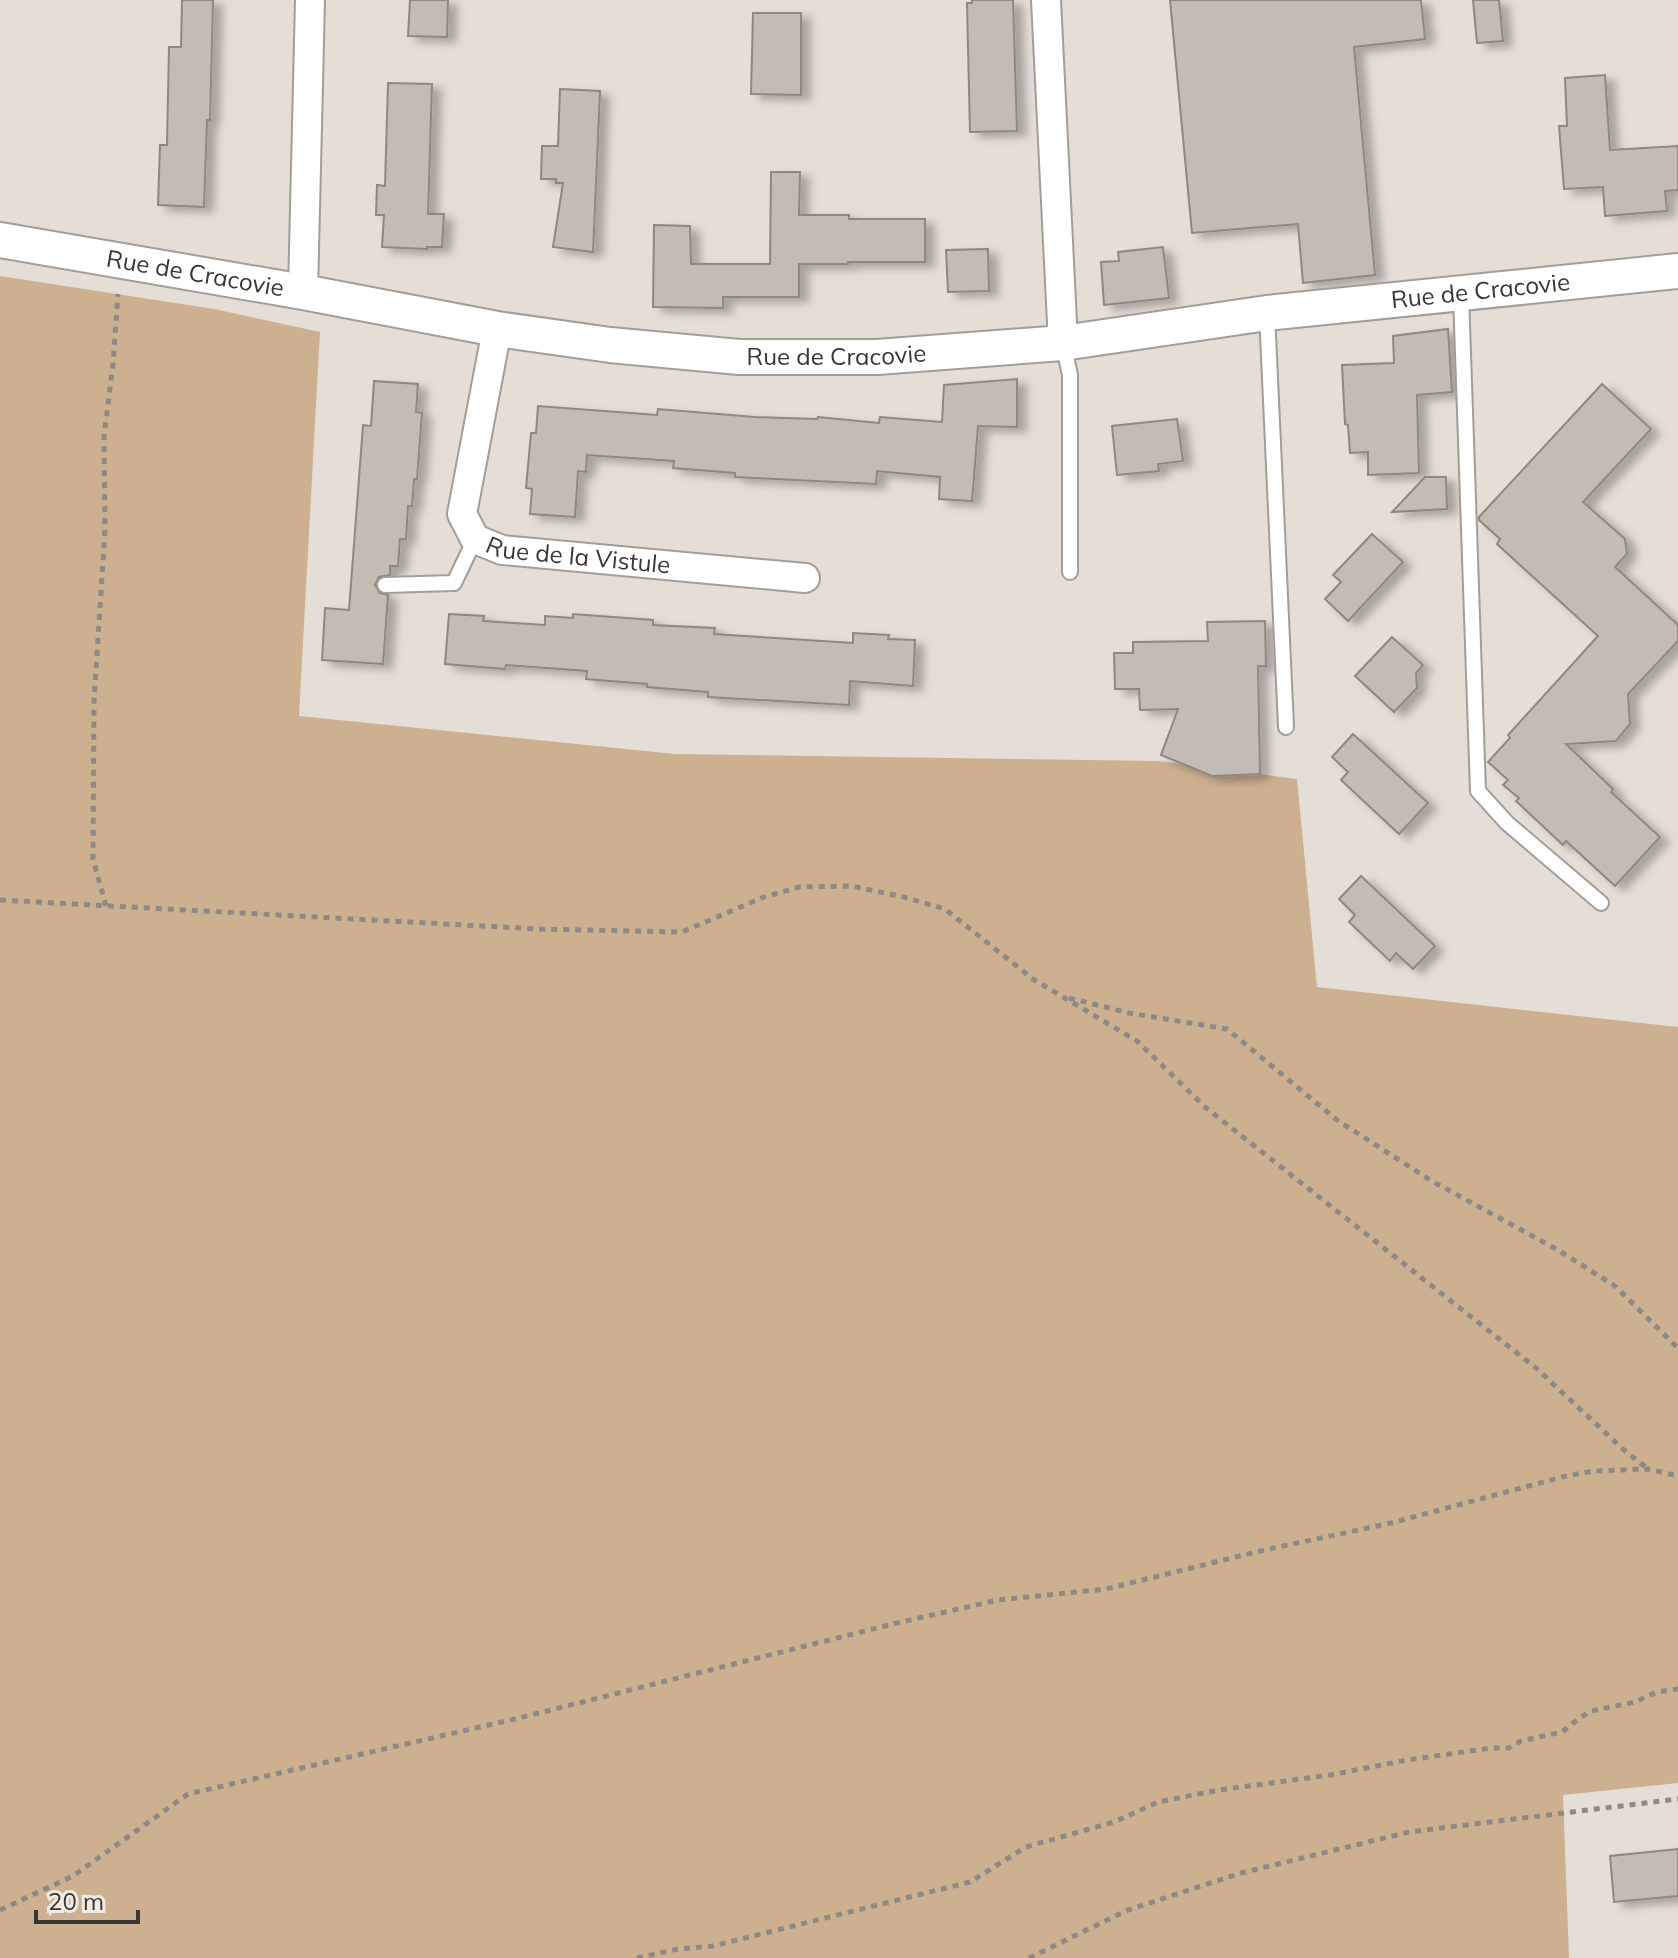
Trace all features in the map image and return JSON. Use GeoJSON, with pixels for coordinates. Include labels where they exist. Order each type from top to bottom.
{"type":"FeatureCollection","features":[{"type":"Feature","properties":{"kind":"street"},"geometry":{"type":"LineString","coordinates":[[303,292],[310,0]]}},
{"type":"Feature","properties":{"kind":"street"},"geometry":{"type":"LineString","coordinates":[[1046,0],[1063,343]]}},
{"type":"Feature","properties":{"kind":"street","name":"Rue de Cracovie"},"geometry":{"type":"LineString","coordinates":[[0,240],[497,329],[610,345],[739,357],[877,357],[1063,343],[1267,313],[1678,271]]}},
{"type":"Feature","properties":{"kind":"street","name":"Rue de la Vistule"},"geometry":{"type":"LineString","coordinates":[[497,329],[462,514],[475,539],[502,550],[805,578]]}},
{"type":"Feature","properties":{"kind":"lane"},"geometry":{"type":"LineString","coordinates":[[1461,294],[1478,791],[1507,823],[1601,903]]}},
{"type":"Feature","properties":{"kind":"lane"},"geometry":{"type":"LineString","coordinates":[[1267,313],[1286,727]]}},
{"type":"Feature","properties":{"kind":"lane"},"geometry":{"type":"LineString","coordinates":[[1063,343],[1070,375],[1070,572]]}},
{"type":"Feature","properties":{"kind":"lane"},"geometry":{"type":"LineString","coordinates":[[385,585],[454,583],[475,539]]}},
{"type":"Feature","properties":{"kind":"path"},"geometry":{"type":"LineString","coordinates":[[106,906],[93,859],[94,701],[105,530],[104,437],[121,261]]}},
{"type":"Feature","properties":{"kind":"path"},"geometry":{"type":"LineString","coordinates":[[0,900],[538,929],[682,932],[764,897],[800,887],[851,886],[945,909],[1033,979],[1137,1041],[1205,1107],[1536,1368],[1648,1469]]}},
{"type":"Feature","properties":{"kind":"path"},"geometry":{"type":"LineString","coordinates":[[1065,997],[1129,1013],[1227,1029],[1337,1120],[1430,1180],[1547,1243],[1615,1286],[1678,1348]]}},
{"type":"Feature","properties":{"kind":"path"},"geometry":{"type":"LineString","coordinates":[[0,1910],[73,1876],[188,1794],[515,1719],[897,1623],[998,1600],[1106,1589],[1391,1523],[1562,1477],[1593,1471],[1648,1469],[1678,1476]]}},
{"type":"Feature","properties":{"kind":"path"},"geometry":{"type":"LineString","coordinates":[[637,1958],[678,1949],[713,1946],[970,1882],[1026,1847],[1114,1822],[1158,1802],[1407,1760],[1509,1748],[1521,1741],[1562,1732],[1591,1711],[1678,1689]]}},
{"type":"Feature","properties":{"kind":"path"},"geometry":{"type":"LineString","coordinates":[[1029,1958],[1128,1910],[1241,1873],[1409,1832],[1678,1799]]}},
{"type":"Feature","properties":{"kind":"shaded area"},"geometry":{"type":"Polygon","coordinates":[[[0,276],[214,309],[320,332],[299,716],[675,754],[1158,761],[1297,779],[1317,987],[1678,1027],[1678,1783],[1563,1795],[1569,1958],[0,1958],[0,276]]]}},
{"type":"Feature","properties":{"kind":"building"},"geometry":{"type":"Polygon","coordinates":[[[182,0],[213,0],[204,207],[158,205],[160,145],[167,145],[169,47],[181,47],[182,0]]]}},
{"type":"Feature","properties":{"kind":"building"},"geometry":{"type":"Polygon","coordinates":[[[410,0],[448,0],[447,37],[408,36],[410,0]]]}},
{"type":"Feature","properties":{"kind":"building"},"geometry":{"type":"Polygon","coordinates":[[[972,0],[1013,0],[1017,131],[970,132],[967,3],[972,3],[972,0]]]}},
{"type":"Feature","properties":{"kind":"building"},"geometry":{"type":"Polygon","coordinates":[[[1170,0],[1421,0],[1425,39],[1354,47],[1375,275],[1303,283],[1298,224],[1192,233],[1170,0]]]}},
{"type":"Feature","properties":{"kind":"building"},"geometry":{"type":"Polygon","coordinates":[[[1473,0],[1499,0],[1503,41],[1477,43],[1473,0]]]}},
{"type":"Feature","properties":{"kind":"building"},"geometry":{"type":"Polygon","coordinates":[[[753,13],[801,13],[801,95],[751,94],[753,13]]]}},
{"type":"Feature","properties":{"kind":"building"},"geometry":{"type":"Polygon","coordinates":[[[1605,75],[1610,150],[1678,146],[1678,190],[1665,191],[1667,211],[1605,216],[1603,187],[1564,189],[1559,126],[1567,126],[1565,78],[1605,75]]]}},
{"type":"Feature","properties":{"kind":"building"},"geometry":{"type":"Polygon","coordinates":[[[388,83],[432,84],[428,214],[444,214],[442,247],[382,247],[384,215],[376,215],[377,185],[385,186],[388,83]]]}},
{"type":"Feature","properties":{"kind":"building"},"geometry":{"type":"Polygon","coordinates":[[[560,89],[600,91],[593,252],[553,247],[563,183],[556,183],[556,179],[541,179],[542,146],[558,146],[560,89]]]}},
{"type":"Feature","properties":{"kind":"building"},"geometry":{"type":"Polygon","coordinates":[[[771,172],[800,172],[799,215],[849,215],[849,219],[925,219],[925,262],[799,264],[799,297],[723,297],[723,308],[653,307],[654,225],[690,226],[691,264],[770,264],[771,172]]]}},
{"type":"Feature","properties":{"kind":"building"},"geometry":{"type":"Polygon","coordinates":[[[1163,247],[1169,298],[1104,305],[1101,262],[1119,261],[1118,252],[1163,247]]]}},
{"type":"Feature","properties":{"kind":"building"},"geometry":{"type":"Polygon","coordinates":[[[988,249],[989,291],[948,292],[946,250],[988,249]]]}},
{"type":"Feature","properties":{"kind":"building"},"geometry":{"type":"Polygon","coordinates":[[[1448,329],[1452,392],[1417,395],[1419,473],[1368,475],[1368,452],[1350,453],[1342,365],[1394,363],[1393,336],[1448,329]]]}},
{"type":"Feature","properties":{"kind":"building"},"geometry":{"type":"Polygon","coordinates":[[[1017,379],[1017,427],[978,426],[972,501],[939,499],[940,477],[877,471],[876,484],[735,477],[735,473],[673,468],[674,461],[587,455],[586,472],[578,471],[575,517],[530,514],[532,489],[526,488],[531,433],[536,433],[538,406],[657,415],[658,409],[879,423],[880,417],[942,422],[944,385],[1017,379]]]}},
{"type":"Feature","properties":{"kind":"building"},"geometry":{"type":"Polygon","coordinates":[[[374,381],[418,384],[416,412],[422,413],[417,479],[414,479],[412,506],[408,506],[406,539],[400,539],[398,566],[390,566],[390,575],[379,577],[375,585],[380,593],[388,595],[383,664],[322,660],[325,608],[349,610],[363,425],[371,426],[374,381]]]}},
{"type":"Feature","properties":{"kind":"building"},"geometry":{"type":"Polygon","coordinates":[[[1602,384],[1651,429],[1583,502],[1625,539],[1627,554],[1615,567],[1678,625],[1678,641],[1628,694],[1630,724],[1616,741],[1566,744],[1613,789],[1611,792],[1660,837],[1615,886],[1566,841],[1563,845],[1516,801],[1519,798],[1503,785],[1508,780],[1488,762],[1510,738],[1508,735],[1598,636],[1497,544],[1500,539],[1479,520],[1602,384]]]}},
{"type":"Feature","properties":{"kind":"building"},"geometry":{"type":"Polygon","coordinates":[[[1177,419],[1183,461],[1158,464],[1159,471],[1117,475],[1112,426],[1177,419]]]}},
{"type":"Feature","properties":{"kind":"building"},"geometry":{"type":"Polygon","coordinates":[[[1425,477],[1446,477],[1447,509],[1392,512],[1425,477]]]}},
{"type":"Feature","properties":{"kind":"building"},"geometry":{"type":"Polygon","coordinates":[[[1372,534],[1403,562],[1348,621],[1325,599],[1341,582],[1333,575],[1372,534]]]}},
{"type":"Feature","properties":{"kind":"building"},"geometry":{"type":"Polygon","coordinates":[[[449,614],[484,616],[483,621],[545,625],[545,616],[573,618],[573,614],[653,620],[653,625],[715,628],[714,634],[853,643],[853,633],[889,635],[888,639],[915,640],[913,686],[850,681],[849,705],[708,697],[708,692],[586,679],[587,671],[445,664],[449,614]]]}},
{"type":"Feature","properties":{"kind":"building"},"geometry":{"type":"Polygon","coordinates":[[[1265,621],[1266,666],[1258,666],[1260,774],[1212,776],[1161,755],[1178,709],[1140,710],[1139,689],[1115,689],[1114,653],[1133,653],[1133,642],[1208,641],[1207,622],[1265,621]]]}},
{"type":"Feature","properties":{"kind":"building"},"geometry":{"type":"Polygon","coordinates":[[[1392,637],[1423,665],[1416,673],[1417,688],[1394,712],[1355,676],[1392,637]]]}},
{"type":"Feature","properties":{"kind":"building"},"geometry":{"type":"Polygon","coordinates":[[[1353,734],[1428,803],[1399,834],[1341,780],[1348,772],[1332,757],[1353,734]]]}},
{"type":"Feature","properties":{"kind":"building"},"geometry":{"type":"Polygon","coordinates":[[[1361,876],[1435,946],[1413,969],[1396,953],[1390,961],[1349,922],[1355,915],[1339,899],[1361,876]]]}},
{"type":"Feature","properties":{"kind":"building"},"geometry":{"type":"Polygon","coordinates":[[[1678,1849],[1678,1896],[1614,1902],[1610,1856],[1678,1849]]]}}]}
